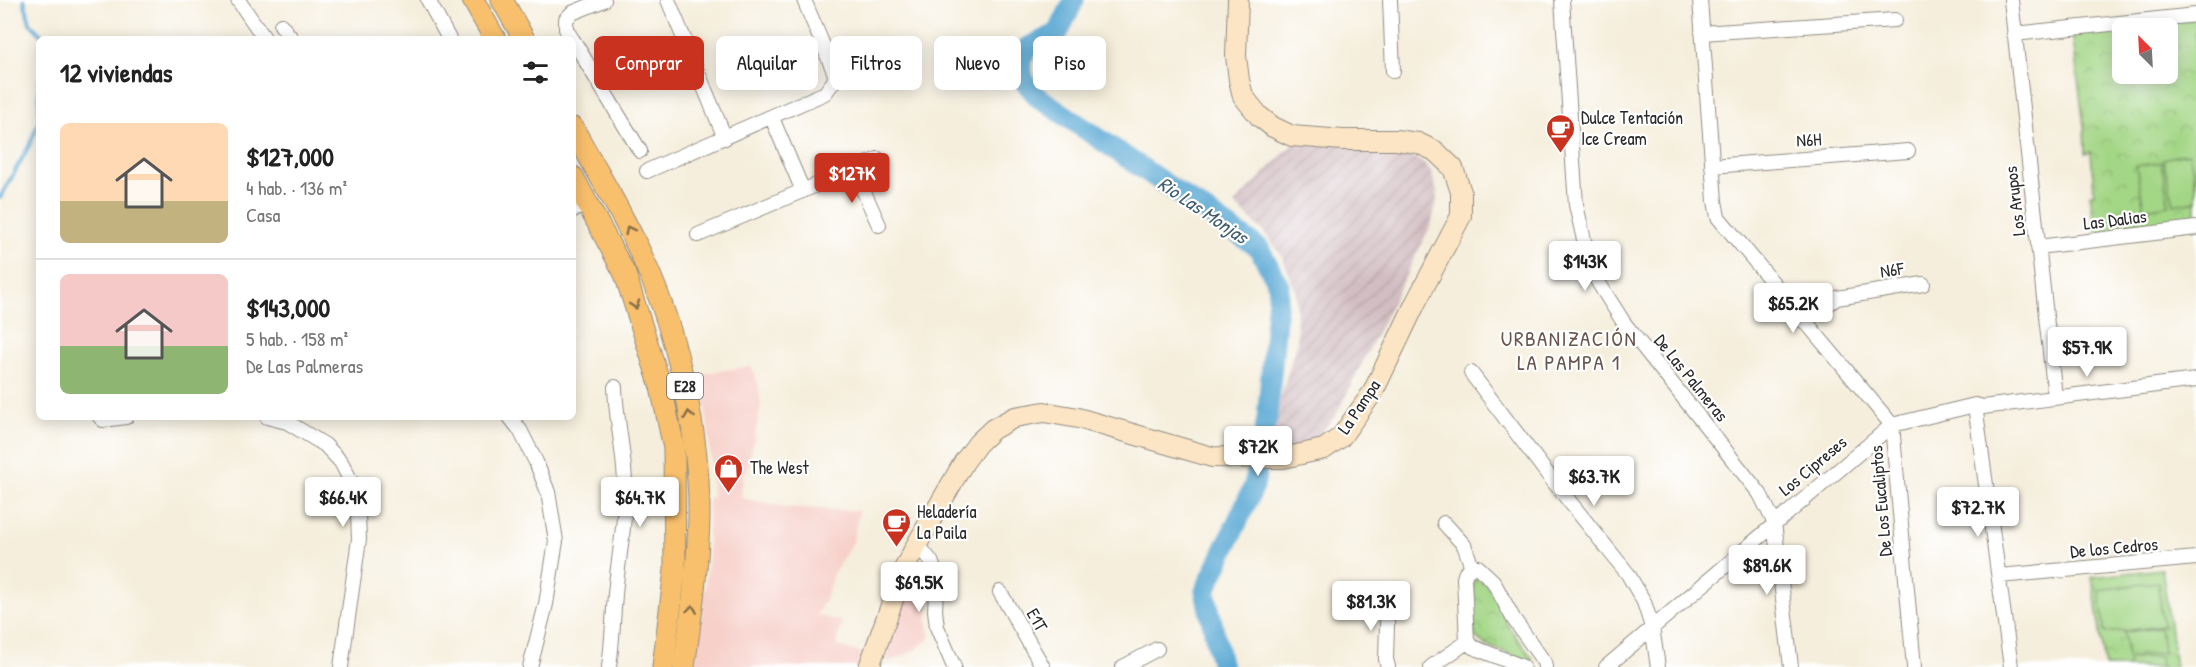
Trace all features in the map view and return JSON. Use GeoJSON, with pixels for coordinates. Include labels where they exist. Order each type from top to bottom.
{"type":"FeatureCollection","features":[{"type":"Feature","properties":{"kind":"main road"},"geometry":{"type":"LineString","coordinates":[[473,0],[493,36]]}},
{"type":"Feature","properties":{"kind":"main road"},"geometry":{"type":"LineString","coordinates":[[502,0],[511,10],[523,36]]}},
{"type":"Feature","properties":{"kind":"main road","name":"E28"},"geometry":{"type":"LineString","coordinates":[[576,133],[610,192],[645,261],[672,340],[686,392],[697,468],[699,517],[694,591],[684,667]]}},
{"type":"Feature","properties":{"kind":"main road","name":"E28"},"geometry":{"type":"LineString","coordinates":[[576,190],[580,207],[625,274],[661,387],[674,448],[675,570],[663,667]]}},
{"type":"Feature","properties":{"kind":"street"},"geometry":{"type":"LineString","coordinates":[[238,0],[263,36]]}},
{"type":"Feature","properties":{"kind":"street"},"geometry":{"type":"LineString","coordinates":[[570,36],[566,29],[566,19],[573,13],[604,0]]}},
{"type":"Feature","properties":{"kind":"street"},"geometry":{"type":"LineString","coordinates":[[668,0],[725,138]]}},
{"type":"Feature","properties":{"kind":"street"},"geometry":{"type":"LineString","coordinates":[[647,171],[825,93],[834,81],[835,74],[804,0]]}},
{"type":"Feature","properties":{"kind":"street","name":"La Pampa"},"geometry":{"type":"LineString","coordinates":[[869,667],[904,569],[917,544],[964,462],[978,443],[993,429],[1015,417],[1044,412],[1078,418],[1212,457],[1283,458],[1324,449],[1341,436],[1373,392],[1461,216],[1461,192],[1453,168],[1435,151],[1418,143],[1292,136],[1273,127],[1259,116],[1243,96],[1236,56],[1238,0]]}},
{"type":"Feature","properties":{"kind":"street"},"geometry":{"type":"LineString","coordinates":[[1390,0],[1393,71]]}},
{"type":"Feature","properties":{"kind":"street","name":"De Las Palmeras"},"geometry":{"type":"LineString","coordinates":[[1562,0],[1576,205],[1587,253],[1598,282],[1624,323],[1760,494],[1774,522],[1791,667]]}},
{"type":"Feature","properties":{"kind":"street","name":"De Los Eucaliptos"},"geometry":{"type":"LineString","coordinates":[[1700,0],[1715,210],[1718,217],[1892,425],[1914,667]]}},
{"type":"Feature","properties":{"kind":"street","name":"Los Arupos"},"geometry":{"type":"LineString","coordinates":[[2011,0],[2055,397]]}},
{"type":"Feature","properties":{"kind":"street"},"geometry":{"type":"LineString","coordinates":[[432,1],[448,36]]}},
{"type":"Feature","properties":{"kind":"street"},"geometry":{"type":"LineString","coordinates":[[2014,34],[2196,15]]}},
{"type":"Feature","properties":{"kind":"street"},"geometry":{"type":"LineString","coordinates":[[1702,33],[1895,20]]}},
{"type":"Feature","properties":{"kind":"street"},"geometry":{"type":"LineString","coordinates":[[281,25],[290,36]]}},
{"type":"Feature","properties":{"kind":"street"},"geometry":{"type":"LineString","coordinates":[[576,45],[640,151]]}},
{"type":"Feature","properties":{"kind":"street"},"geometry":{"type":"LineString","coordinates":[[772,117],[803,191]]}},
{"type":"Feature","properties":{"kind":"street","name":"N6H"},"geometry":{"type":"LineString","coordinates":[[1712,166],[1908,151]]}},
{"type":"Feature","properties":{"kind":"street"},"geometry":{"type":"LineString","coordinates":[[698,235],[878,159]]}},
{"type":"Feature","properties":{"kind":"street"},"geometry":{"type":"LineString","coordinates":[[854,170],[879,225]]}},
{"type":"Feature","properties":{"kind":"street","name":"Las Dalias"},"geometry":{"type":"LineString","coordinates":[[2038,247],[2196,228]]}},
{"type":"Feature","properties":{"kind":"street","name":"N6F"},"geometry":{"type":"LineString","coordinates":[[1803,321],[1837,298],[1923,284]]}},
{"type":"Feature","properties":{"kind":"street"},"geometry":{"type":"LineString","coordinates":[[1471,373],[1549,476],[1629,574],[1644,602],[1652,627],[1658,667]]}},
{"type":"Feature","properties":{"kind":"street","name":"Los Cipreses"},"geometry":{"type":"LineString","coordinates":[[1605,667],[1774,522],[1892,425],[1975,405],[1983,407],[2196,380]]}},
{"type":"Feature","properties":{"kind":"street"},"geometry":{"type":"LineString","coordinates":[[609,667],[615,626],[616,584],[623,540],[625,497],[625,470],[616,415],[615,387]]}},
{"type":"Feature","properties":{"kind":"street"},"geometry":{"type":"LineString","coordinates":[[1975,405],[2011,667]]}},
{"type":"Feature","properties":{"kind":"street"},"geometry":{"type":"LineString","coordinates":[[279,420],[287,422],[326,445],[341,462],[357,493],[359,538],[341,667]]}},
{"type":"Feature","properties":{"kind":"street"},"geometry":{"type":"LineString","coordinates":[[512,420],[536,462],[548,492],[556,541],[546,604],[530,667]]}},
{"type":"Feature","properties":{"kind":"street"},"geometry":{"type":"LineString","coordinates":[[1444,523],[1464,545],[1472,567]]}},
{"type":"Feature","properties":{"kind":"street"},"geometry":{"type":"LineString","coordinates":[[917,544],[931,561],[937,577],[935,610],[937,627],[954,667]]}},
{"type":"Feature","properties":{"kind":"street","name":"De los Cedros"},"geometry":{"type":"LineString","coordinates":[[1999,576],[2196,558]]}},
{"type":"Feature","properties":{"kind":"street"},"geometry":{"type":"LineString","coordinates":[[1523,667],[1473,647],[1467,642],[1464,578],[1466,572],[1472,567],[1478,567],[1493,581],[1513,618],[1544,662],[1545,667]]}},
{"type":"Feature","properties":{"kind":"street","name":"E1T"},"geometry":{"type":"LineString","coordinates":[[1000,592],[1043,667]]}},
{"type":"Feature","properties":{"kind":"street"},"geometry":{"type":"LineString","coordinates":[[1388,592],[1386,660],[1388,667]]}},
{"type":"Feature","properties":{"kind":"street"},"geometry":{"type":"LineString","coordinates":[[1431,667],[1467,642]]}},
{"type":"Feature","properties":{"kind":"street"},"geometry":{"type":"LineString","coordinates":[[1123,667],[1157,649]]}},
{"type":"Feature","properties":{"kind":"shaded area"},"geometry":{"type":"Polygon","coordinates":[[[1296,141],[1385,145],[1401,151],[1422,162],[1431,172],[1438,195],[1431,225],[1336,415],[1320,434],[1305,446],[1289,452],[1272,448],[1280,399],[1297,342],[1296,292],[1282,256],[1264,232],[1234,204],[1296,141]]]}},
{"type":"Feature","properties":{"kind":"shaded area"},"geometry":{"type":"Polygon","coordinates":[[[751,366],[758,384],[761,406],[749,463],[743,476],[741,498],[785,507],[859,511],[853,542],[833,574],[825,600],[816,615],[842,622],[836,646],[862,653],[858,667],[693,667],[702,617],[708,555],[708,499],[712,497],[711,457],[702,374],[751,366]]]}},
{"type":"Feature","properties":{"kind":"shaded area"},"geometry":{"type":"Polygon","coordinates":[[[920,573],[928,592],[927,619],[931,638],[910,653],[889,662],[885,655],[897,619],[909,586],[915,575],[920,573]]]}},
{"type":"Feature","properties":{"kind":"green space"},"geometry":{"type":"Polygon","coordinates":[[[2196,19],[2196,226],[2096,235],[2090,194],[2094,194],[2091,152],[2085,153],[2084,126],[2072,32],[2112,28],[2112,84],[2178,84],[2178,21],[2196,19]]]}},
{"type":"Feature","properties":{"kind":"green space"},"geometry":{"type":"Polygon","coordinates":[[[2189,153],[2196,186],[2196,201],[2174,205],[2163,159],[2189,153]]]}},
{"type":"Feature","properties":{"kind":"green space"},"geometry":{"type":"Polygon","coordinates":[[[2161,162],[2169,205],[2144,209],[2136,166],[2161,162]]]}},
{"type":"Feature","properties":{"kind":"green space"},"geometry":{"type":"Polygon","coordinates":[[[2162,569],[2176,667],[2105,667],[2092,577],[2162,569]]]}},
{"type":"Feature","properties":{"kind":"green space"},"geometry":{"type":"Polygon","coordinates":[[[1475,579],[1493,590],[1508,626],[1533,659],[1530,662],[1486,645],[1474,636],[1473,584],[1475,579]]]}},
{"type":"Feature","properties":{"kind":"green space"},"geometry":{"type":"Polygon","coordinates":[[[2158,582],[2163,626],[2105,633],[2099,590],[2158,582]]]}},
{"type":"Feature","properties":{"kind":"green space"},"geometry":{"type":"Polygon","coordinates":[[[2160,628],[2163,652],[2127,657],[2124,632],[2160,628]]]}},
{"type":"Feature","properties":{"kind":"green space"},"geometry":{"type":"Polygon","coordinates":[[[2160,656],[2161,667],[2129,667],[2128,660],[2160,656]]]}},
{"type":"Feature","properties":{"kind":"waterway"},"geometry":{"type":"LineString","coordinates":[[24,0],[30,23],[42,36]]}},
{"type":"Feature","properties":{"kind":"waterway","name":"Rio Las Monjas"},"geometry":{"type":"LineString","coordinates":[[1074,0],[1058,33],[1029,47],[1020,61],[1024,81],[1038,97],[1259,248],[1279,286],[1267,419],[1254,486],[1205,591],[1222,667]]}},
{"type":"Feature","properties":{"kind":"waterway"},"geometry":{"type":"LineString","coordinates":[[0,198],[36,129]]}},
{"type":"Feature","properties":{"kind":"place","name":"Dulce Tentación Ice Cream"},"geometry":{"type":"Point","coordinates":[1560,154]}},
{"type":"Feature","properties":{"kind":"place","name":"The West"},"geometry":{"type":"Point","coordinates":[729,494]}},
{"type":"Feature","properties":{"kind":"place","name":"Heladería La Paila"},"geometry":{"type":"Point","coordinates":[896,548]}},
{"type":"Feature","properties":{"kind":"district","name":"URBANIZACIÓN LA PAMPA 1"},"geometry":{"type":"Point","coordinates":[1569,351]}}]}
